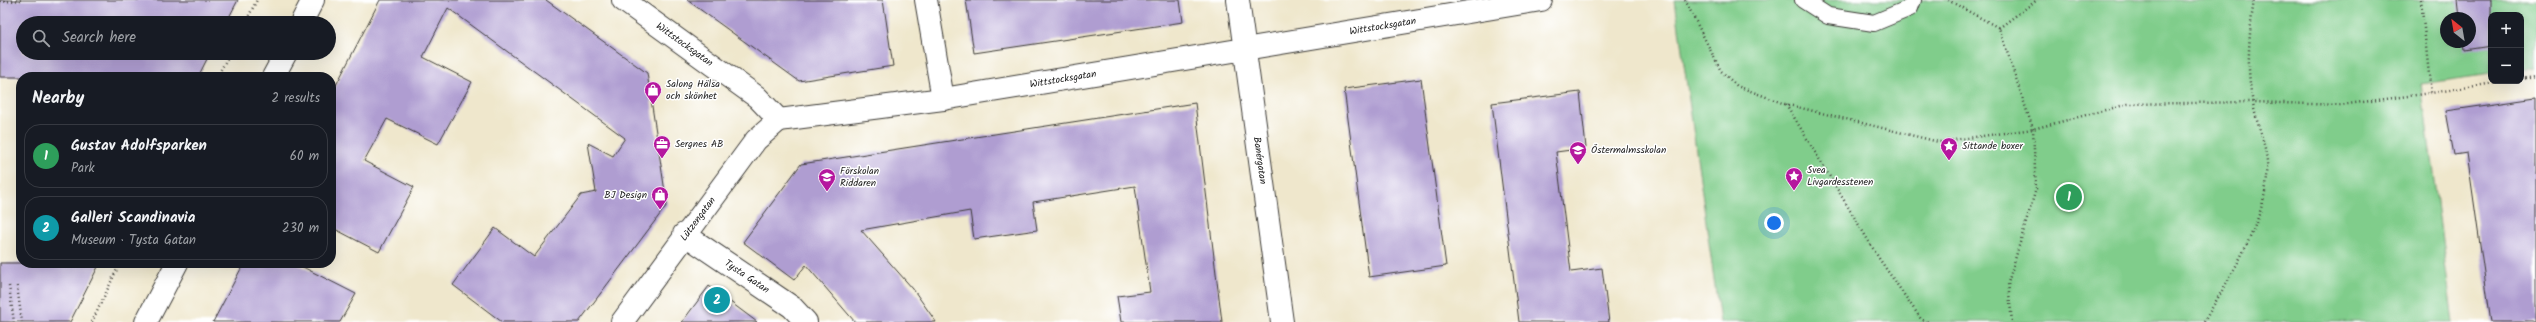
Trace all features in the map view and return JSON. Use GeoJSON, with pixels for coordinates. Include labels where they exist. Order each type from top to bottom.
{"type":"FeatureCollection","features":[{"type":"Feature","properties":{"kind":"street"},"geometry":{"type":"LineString","coordinates":[[305,16],[313,0]]}},
{"type":"Feature","properties":{"kind":"street","name":"Wittstocksgatan"},"geometry":{"type":"LineString","coordinates":[[623,0],[756,97],[779,120],[943,99],[1541,0]]}},
{"type":"Feature","properties":{"kind":"street"},"geometry":{"type":"LineString","coordinates":[[926,0],[943,99]]}},
{"type":"Feature","properties":{"kind":"street","name":"Banérgatan"},"geometry":{"type":"LineString","coordinates":[[1238,0],[1282,322]]}},
{"type":"Feature","properties":{"kind":"street"},"geometry":{"type":"LineString","coordinates":[[276,72],[282,60]]}},
{"type":"Feature","properties":{"kind":"street","name":"Lützengatan"},"geometry":{"type":"LineString","coordinates":[[622,322],[684,234],[756,140],[779,120]]}},
{"type":"Feature","properties":{"kind":"street","name":"Tysta Gatan"},"geometry":{"type":"LineString","coordinates":[[684,234],[792,307],[806,322]]}},
{"type":"Feature","properties":{"kind":"street"},"geometry":{"type":"LineString","coordinates":[[146,322],[174,268]]}},
{"type":"Feature","properties":{"kind":"lane"},"geometry":{"type":"LineString","coordinates":[[1803,0],[1828,16],[1874,23],[1910,8],[1913,0]]}},
{"type":"Feature","properties":{"kind":"path"},"geometry":{"type":"LineString","coordinates":[[0,2],[21,0]]}},
{"type":"Feature","properties":{"kind":"path"},"geometry":{"type":"LineString","coordinates":[[249,16],[257,0]]}},
{"type":"Feature","properties":{"kind":"path"},"geometry":{"type":"LineString","coordinates":[[1685,0],[1721,71],[1737,86],[1785,104],[1939,142],[2033,129],[2128,104],[2252,102],[2340,105],[2488,84]]}},
{"type":"Feature","properties":{"kind":"path"},"geometry":{"type":"LineString","coordinates":[[1948,0],[1998,28],[2033,129],[2036,189],[2008,283],[2012,322]]}},
{"type":"Feature","properties":{"kind":"path"},"geometry":{"type":"LineString","coordinates":[[1998,28],[2037,0]]}},
{"type":"Feature","properties":{"kind":"path"},"geometry":{"type":"LineString","coordinates":[[2204,322],[2242,255],[2262,208],[2267,162],[2252,102],[2248,43],[2254,0]]}},
{"type":"Feature","properties":{"kind":"path"},"geometry":{"type":"LineString","coordinates":[[2420,0],[2431,93]]}},
{"type":"Feature","properties":{"kind":"path"},"geometry":{"type":"LineString","coordinates":[[220,72],[226,60]]}},
{"type":"Feature","properties":{"kind":"path"},"geometry":{"type":"LineString","coordinates":[[2524,78],[2536,76]]}},
{"type":"Feature","properties":{"kind":"path"},"geometry":{"type":"LineString","coordinates":[[1785,104],[1880,260],[1921,319],[1928,322]]}},
{"type":"Feature","properties":{"kind":"path"},"geometry":{"type":"LineString","coordinates":[[92,322],[118,268]]}},
{"type":"Feature","properties":{"kind":"path"},"geometry":{"type":"LineString","coordinates":[[9,286],[14,322]]}},
{"type":"Feature","properties":{"kind":"path"},"geometry":{"type":"LineString","coordinates":[[17,286],[22,322]]}},
{"type":"Feature","properties":{"kind":"green space"},"geometry":{"type":"Polygon","coordinates":[[[1675,0],[2536,0],[2536,68],[2524,70],[2524,12],[2488,12],[2488,74],[2421,84],[2453,322],[1720,322],[1675,0]]]}},
{"type":"Feature","properties":{"kind":"building"},"geometry":{"type":"Polygon","coordinates":[[[0,0],[238,0],[230,16],[16,16],[16,60],[206,60],[200,72],[16,72],[16,77],[0,77],[0,0]]]}},
{"type":"Feature","properties":{"kind":"building"},"geometry":{"type":"Polygon","coordinates":[[[380,0],[546,0],[647,73],[667,205],[579,322],[502,322],[453,285],[495,228],[534,257],[581,195],[596,192],[588,143],[613,156],[625,138],[448,8],[423,57],[472,82],[438,144],[387,119],[364,161],[414,187],[379,252],[336,230],[336,85],[380,0]]]}},
{"type":"Feature","properties":{"kind":"building"},"geometry":{"type":"Polygon","coordinates":[[[687,0],[883,0],[893,66],[799,81],[687,0]]]}},
{"type":"Feature","properties":{"kind":"building"},"geometry":{"type":"Polygon","coordinates":[[[966,0],[1180,0],[1183,22],[974,53],[966,0]]]}},
{"type":"Feature","properties":{"kind":"building"},"geometry":{"type":"Polygon","coordinates":[[[2457,0],[2491,0],[2491,12],[2488,12],[2488,46],[2464,50],[2464,48],[2476,48],[2476,12],[2458,12],[2457,0]]]}},
{"type":"Feature","properties":{"kind":"building"},"geometry":{"type":"Polygon","coordinates":[[[1421,79],[1446,266],[1369,277],[1344,89],[1421,79]]]}},
{"type":"Feature","properties":{"kind":"building"},"geometry":{"type":"Polygon","coordinates":[[[1580,92],[1586,148],[1556,152],[1571,272],[1602,268],[1609,322],[1519,322],[1492,103],[1580,92]]]}},
{"type":"Feature","properties":{"kind":"building"},"geometry":{"type":"Polygon","coordinates":[[[2536,98],[2536,322],[2491,322],[2467,153],[2454,155],[2446,111],[2536,98]]]}},
{"type":"Feature","properties":{"kind":"building"},"geometry":{"type":"Polygon","coordinates":[[[1195,103],[1222,322],[1121,322],[1117,296],[1150,292],[1135,186],[1033,202],[1037,230],[974,239],[970,211],[861,230],[913,289],[936,322],[855,322],[806,265],[794,280],[743,242],[801,164],[1195,103]]]}},
{"type":"Feature","properties":{"kind":"building"},"geometry":{"type":"Polygon","coordinates":[[[0,263],[16,263],[16,268],[97,268],[70,322],[0,322],[0,263]]]}},
{"type":"Feature","properties":{"kind":"building"},"geometry":{"type":"Polygon","coordinates":[[[241,268],[305,268],[356,294],[340,322],[213,322],[241,268]]]}},
{"type":"Feature","properties":{"kind":"building"},"geometry":{"type":"Polygon","coordinates":[[[709,286],[757,322],[682,322],[709,286]]]}},
{"type":"Feature","properties":{"kind":"place","name":"Salong Hälsa och skönhet"},"geometry":{"type":"Point","coordinates":[653,105]}},
{"type":"Feature","properties":{"kind":"place","name":"Sergnes AB"},"geometry":{"type":"Point","coordinates":[662,159]}},
{"type":"Feature","properties":{"kind":"place","name":"Sittande boxer"},"geometry":{"type":"Point","coordinates":[1949,161]}},
{"type":"Feature","properties":{"kind":"place","name":"Östermalmsskolan"},"geometry":{"type":"Point","coordinates":[1578,165]}},
{"type":"Feature","properties":{"kind":"place","name":"Svea Livgardesstenen"},"geometry":{"type":"Point","coordinates":[1794,191]}},
{"type":"Feature","properties":{"kind":"place","name":"Förskolan Riddaren"},"geometry":{"type":"Point","coordinates":[827,192]}},
{"type":"Feature","properties":{"kind":"place","name":"Gustav Adolfsparken"},"geometry":{"type":"Point","coordinates":[2069,197]}},
{"type":"Feature","properties":{"kind":"place","name":"BJ Design"},"geometry":{"type":"Point","coordinates":[660,210]}},
{"type":"Feature","properties":{"kind":"place","name":"Galleri Scandinavia"},"geometry":{"type":"Point","coordinates":[717,300]}}]}
